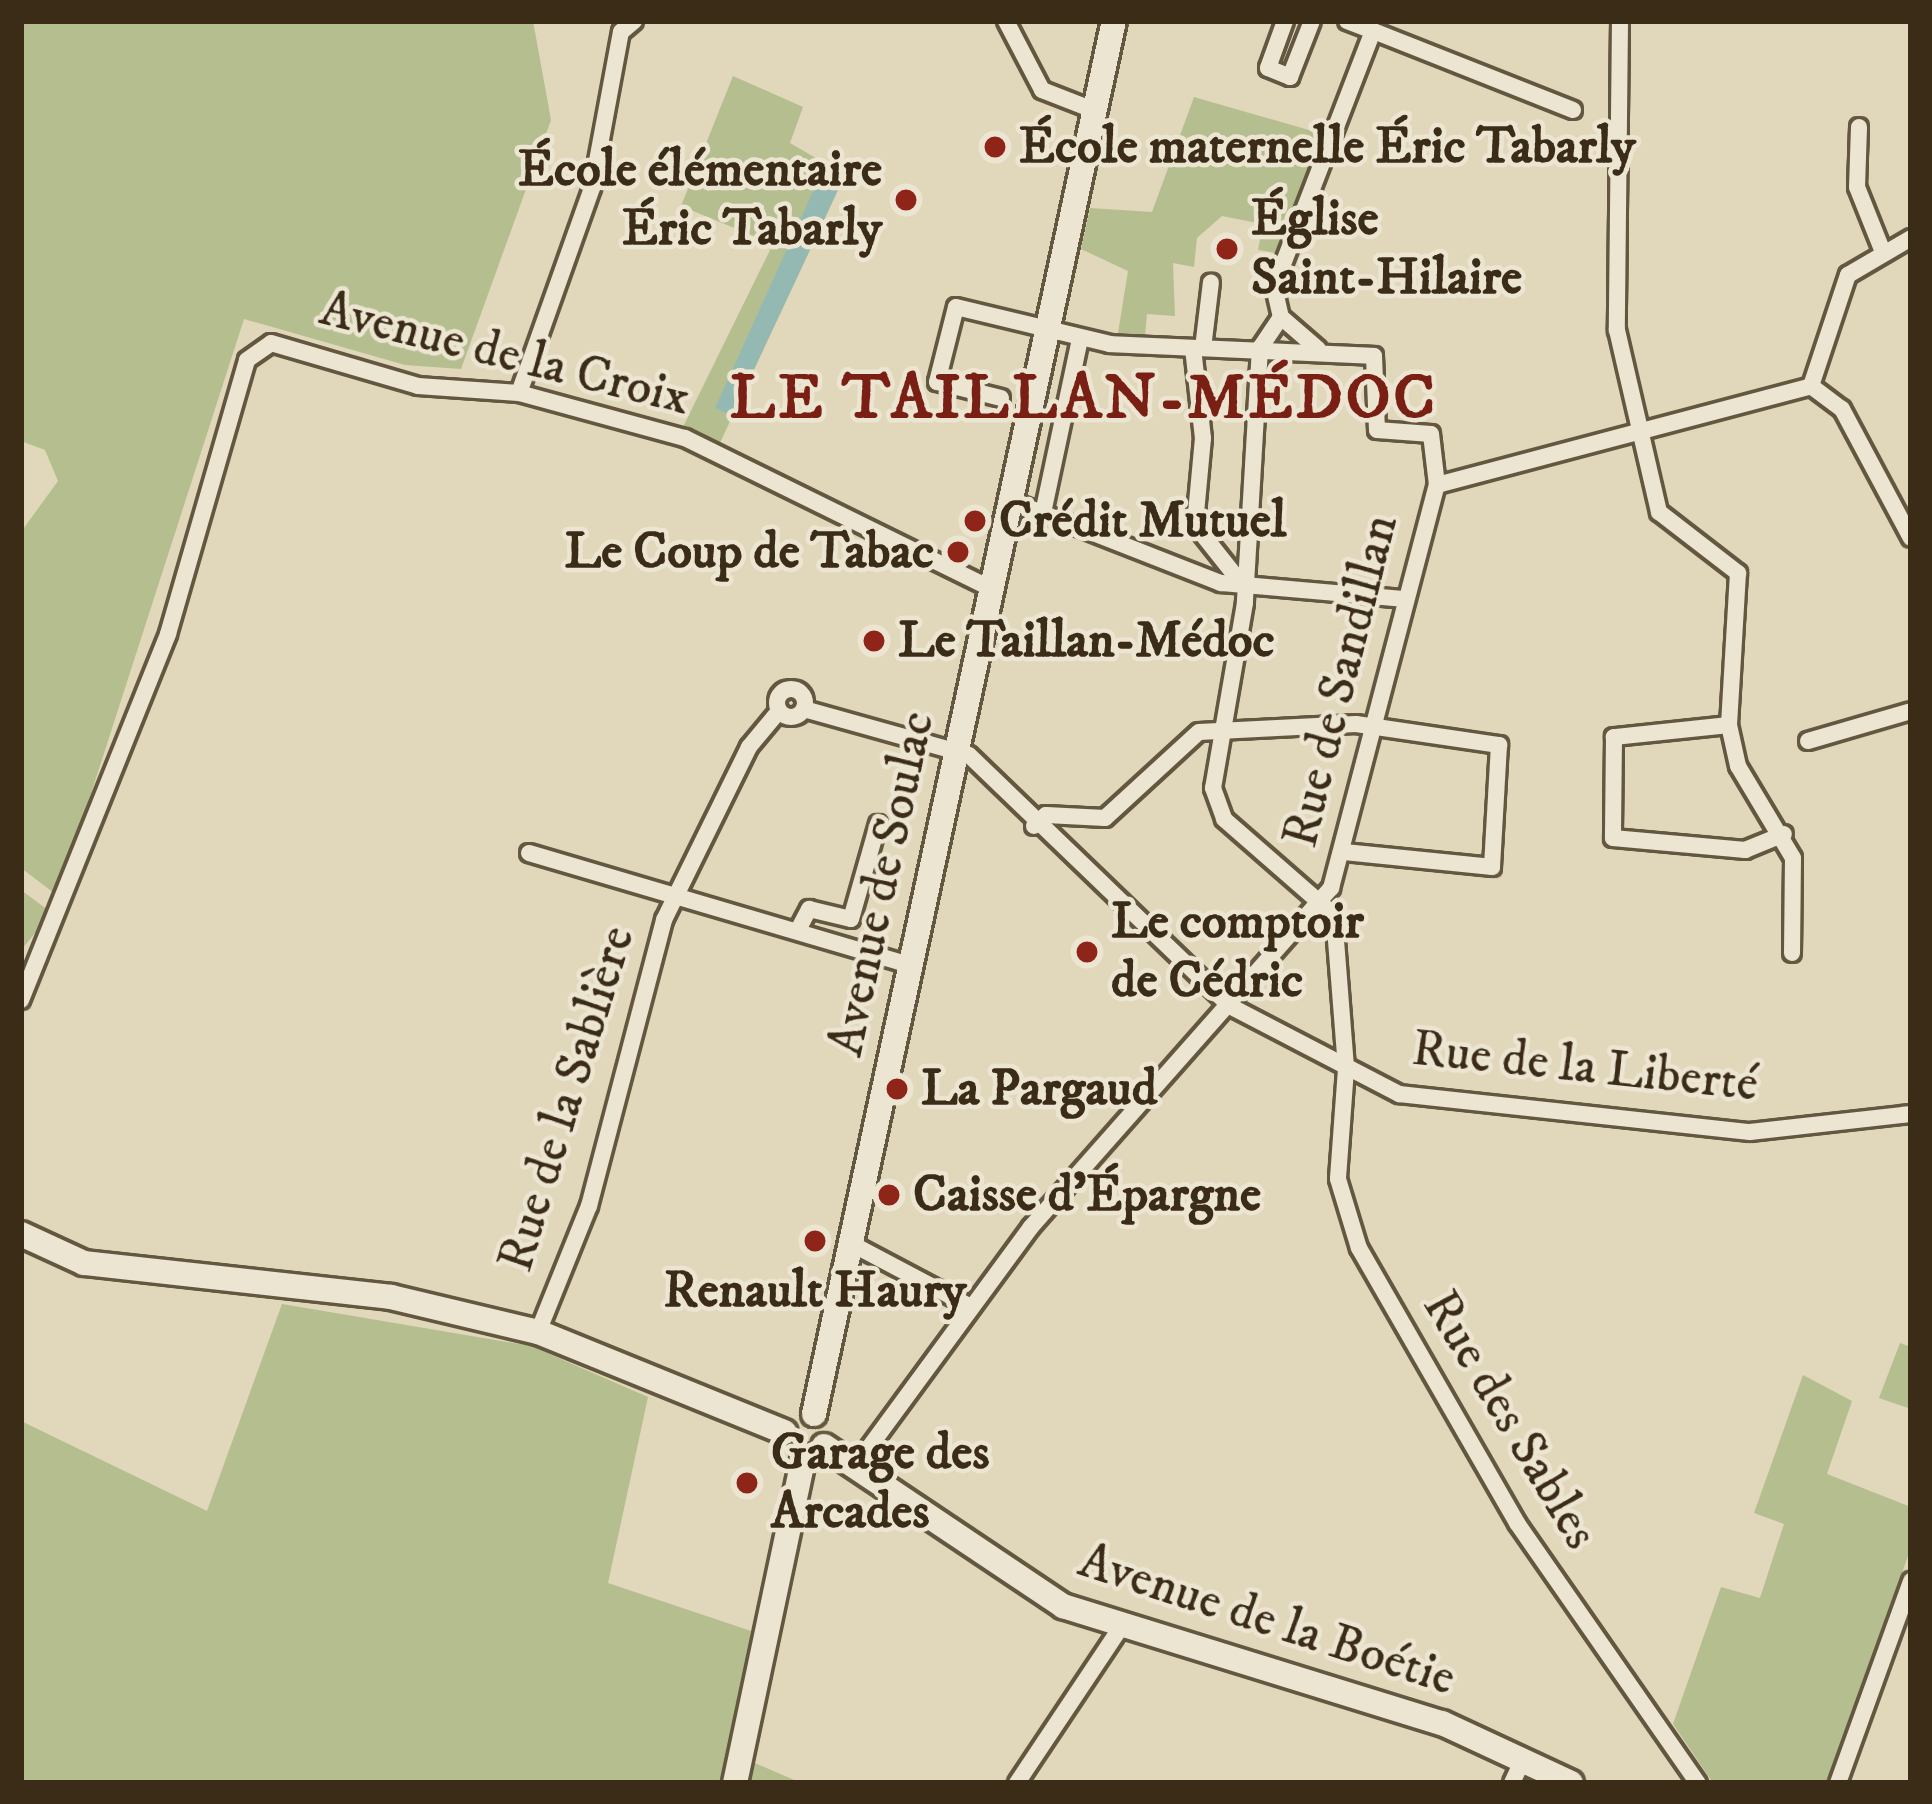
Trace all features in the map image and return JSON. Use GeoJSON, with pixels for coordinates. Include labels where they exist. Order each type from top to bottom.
{"type":"FeatureCollection","features":[{"type":"Feature","properties":{"kind":"main road","name":"Avenue de Soulac"},"geometry":{"type":"LineString","coordinates":[[814,1414],[1114,21]]}},
{"type":"Feature","properties":{"kind":"main road"},"geometry":{"type":"LineString","coordinates":[[21,1234],[84,1263],[391,1298],[538,1332],[784,1432],[793,1417],[814,1414],[814,1451],[735,1783]]}},
{"type":"Feature","properties":{"kind":"main road","name":"Avenue de la Boétie"},"geometry":{"type":"LineString","coordinates":[[784,1432],[854,1468],[1063,1606],[1119,1630],[1442,1723],[1517,1771],[1571,1783]]}},
{"type":"Feature","properties":{"kind":"street"},"geometry":{"type":"LineString","coordinates":[[519,393],[592,188],[621,32],[634,21]]}},
{"type":"Feature","properties":{"kind":"street"},"geometry":{"type":"LineString","coordinates":[[1006,21],[1042,90],[1093,110]]}},
{"type":"Feature","properties":{"kind":"street"},"geometry":{"type":"LineString","coordinates":[[1286,21],[1268,68],[1290,76],[1312,21]]}},
{"type":"Feature","properties":{"kind":"street"},"geometry":{"type":"LineString","coordinates":[[1347,21],[1573,110]]}},
{"type":"Feature","properties":{"kind":"street"},"geometry":{"type":"LineString","coordinates":[[1620,21],[1617,330],[1659,512],[1738,573],[1729,724],[1738,766],[1784,835],[1792,953]]}},
{"type":"Feature","properties":{"kind":"street"},"geometry":{"type":"LineString","coordinates":[[1319,349],[1281,317],[1274,286],[1373,31]]}},
{"type":"Feature","properties":{"kind":"street"},"geometry":{"type":"LineString","coordinates":[[1859,127],[1857,187],[1883,252]]}},
{"type":"Feature","properties":{"kind":"street"},"geometry":{"type":"LineString","coordinates":[[1811,386],[1838,291],[1883,252],[1911,238]]}},
{"type":"Feature","properties":{"kind":"street"},"geometry":{"type":"LineString","coordinates":[[1211,282],[1198,348],[1203,438],[1195,525],[1242,585]]}},
{"type":"Feature","properties":{"kind":"street"},"geometry":{"type":"LineString","coordinates":[[1000,398],[938,382],[956,307],[1080,339],[1198,348],[1319,349],[1374,356],[1377,430],[1432,434],[1437,485],[1811,386]]}},
{"type":"Feature","properties":{"kind":"street"},"geometry":{"type":"LineString","coordinates":[[1281,317],[1260,349],[1242,585],[1213,788],[1224,819],[1322,895]]}},
{"type":"Feature","properties":{"kind":"street"},"geometry":{"type":"LineString","coordinates":[[1042,513],[1080,339]]}},
{"type":"Feature","properties":{"kind":"street","name":"Avenue de la Croix"},"geometry":{"type":"LineString","coordinates":[[21,1000],[29,961],[168,634],[247,360],[271,344],[299,346],[418,386],[519,393],[745,461],[990,588]]}},
{"type":"Feature","properties":{"kind":"street"},"geometry":{"type":"LineString","coordinates":[[1811,386],[1842,409],[1911,538]]}},
{"type":"Feature","properties":{"kind":"street","name":"Rue de Sandillan"},"geometry":{"type":"LineString","coordinates":[[854,1468],[969,1306],[1322,895],[1345,852],[1403,599],[1437,485]]}},
{"type":"Feature","properties":{"kind":"street"},"geometry":{"type":"LineString","coordinates":[[1009,500],[1242,585],[1403,599]]}},
{"type":"Feature","properties":{"kind":"street","name":"Rue de la Sablière"},"geometry":{"type":"LineString","coordinates":[[538,1332],[589,1206],[624,1044],[676,891],[779,711],[803,709],[865,734],[957,749]]}},
{"type":"Feature","properties":{"kind":"street"},"geometry":{"type":"LineString","coordinates":[[1808,741],[1911,711]]}},
{"type":"Feature","properties":{"kind":"street"},"geometry":{"type":"LineString","coordinates":[[1729,724],[1614,737],[1613,838],[1745,850],[1784,835]]}},
{"type":"Feature","properties":{"kind":"street"},"geometry":{"type":"LineString","coordinates":[[1034,826],[1046,815],[1105,818],[1186,739],[1218,730],[1373,726],[1492,736],[1500,754],[1492,867],[1345,852]]}},
{"type":"Feature","properties":{"kind":"street","name":"Rue de la Liberté"},"geometry":{"type":"LineString","coordinates":[[957,749],[1230,1006],[1399,1094],[1750,1132],[1911,1114]]}},
{"type":"Feature","properties":{"kind":"street"},"geometry":{"type":"LineString","coordinates":[[798,930],[809,909],[851,920],[878,824]]}},
{"type":"Feature","properties":{"kind":"street"},"geometry":{"type":"LineString","coordinates":[[530,853],[676,891],[911,966]]}},
{"type":"Feature","properties":{"kind":"street","name":"Rue des Sables"},"geometry":{"type":"LineString","coordinates":[[1322,895],[1334,915],[1346,1070],[1338,1179],[1359,1248],[1462,1437],[1698,1783]]}},
{"type":"Feature","properties":{"kind":"street"},"geometry":{"type":"LineString","coordinates":[[852,1244],[969,1306]]}},
{"type":"Feature","properties":{"kind":"street"},"geometry":{"type":"LineString","coordinates":[[1838,1783],[1911,1581]]}},
{"type":"Feature","properties":{"kind":"street"},"geometry":{"type":"LineString","coordinates":[[1017,1783],[1119,1630]]}},
{"type":"Feature","properties":{"kind":"green space"},"geometry":{"type":"Polygon","coordinates":[[[21,21],[533,21],[551,120],[461,369],[405,365],[244,319],[58,896],[21,868],[21,532],[58,481],[45,450],[21,441],[21,21]]]}},
{"type":"Feature","properties":{"kind":"green space"},"geometry":{"type":"Polygon","coordinates":[[[733,76],[803,107],[790,143],[845,175],[719,445],[681,431],[773,244],[681,206],[733,76]]]}},
{"type":"Feature","properties":{"kind":"green space"},"geometry":{"type":"Polygon","coordinates":[[[1194,97],[1333,137],[1282,254],[1258,250],[1263,224],[1222,216],[1197,238],[1194,267],[1173,263],[1175,316],[1147,314],[1145,335],[1118,333],[1128,271],[1081,249],[1090,208],[1152,212],[1194,97]]]}},
{"type":"Feature","properties":{"kind":"green space"},"geometry":{"type":"Polygon","coordinates":[[[21,890],[52,913],[21,950],[21,890]]]}},
{"type":"Feature","properties":{"kind":"green space"},"geometry":{"type":"Polygon","coordinates":[[[282,1304],[531,1346],[648,1397],[608,1583],[751,1631],[732,1753],[801,1783],[21,1783],[21,1421],[207,1511],[282,1304]]]}},
{"type":"Feature","properties":{"kind":"green space"},"geometry":{"type":"Polygon","coordinates":[[[1900,1343],[1911,1347],[1911,1409],[1879,1398],[1900,1343]]]}},
{"type":"Feature","properties":{"kind":"green space"},"geometry":{"type":"Polygon","coordinates":[[[1803,1375],[1852,1401],[1827,1474],[1911,1507],[1911,1547],[1830,1783],[1713,1783],[1673,1724],[1721,1587],[1760,1598],[1784,1524],[1754,1513],[1803,1375]]]}},
{"type":"Feature","properties":{"kind":"water"},"geometry":{"type":"Polygon","coordinates":[[[825,165],[845,175],[732,416],[715,408],[825,165]]]}},
{"type":"Feature","properties":{"kind":"place","name":"École maternelle Éric Tabarly"},"geometry":{"type":"Point","coordinates":[995,147]}},
{"type":"Feature","properties":{"kind":"place","name":"École élémentaire Éric Tabarly"},"geometry":{"type":"Point","coordinates":[906,200]}},
{"type":"Feature","properties":{"kind":"place","name":"Église Saint-Hilaire"},"geometry":{"type":"Point","coordinates":[1227,249]}},
{"type":"Feature","properties":{"kind":"place","name":"Crédit Mutuel"},"geometry":{"type":"Point","coordinates":[975,521]}},
{"type":"Feature","properties":{"kind":"place","name":"Le Coup de Tabac"},"geometry":{"type":"Point","coordinates":[958,552]}},
{"type":"Feature","properties":{"kind":"place","name":"Le Taillan-Médoc"},"geometry":{"type":"Point","coordinates":[874,641]}},
{"type":"Feature","properties":{"kind":"place","name":"Le comptoir de Cédric"},"geometry":{"type":"Point","coordinates":[1087,952]}},
{"type":"Feature","properties":{"kind":"place","name":"La Pargaud"},"geometry":{"type":"Point","coordinates":[897,1089]}},
{"type":"Feature","properties":{"kind":"place","name":"Caisse d'Épargne"},"geometry":{"type":"Point","coordinates":[889,1195]}},
{"type":"Feature","properties":{"kind":"place","name":"Renault Haury"},"geometry":{"type":"Point","coordinates":[815,1241]}},
{"type":"Feature","properties":{"kind":"place","name":"Garage des Arcades"},"geometry":{"type":"Point","coordinates":[747,1483]}},
{"type":"Feature","properties":{"kind":"district","name":"LE TAILLAN-MÉDOC"},"geometry":{"type":"Point","coordinates":[1084,399]}}]}
